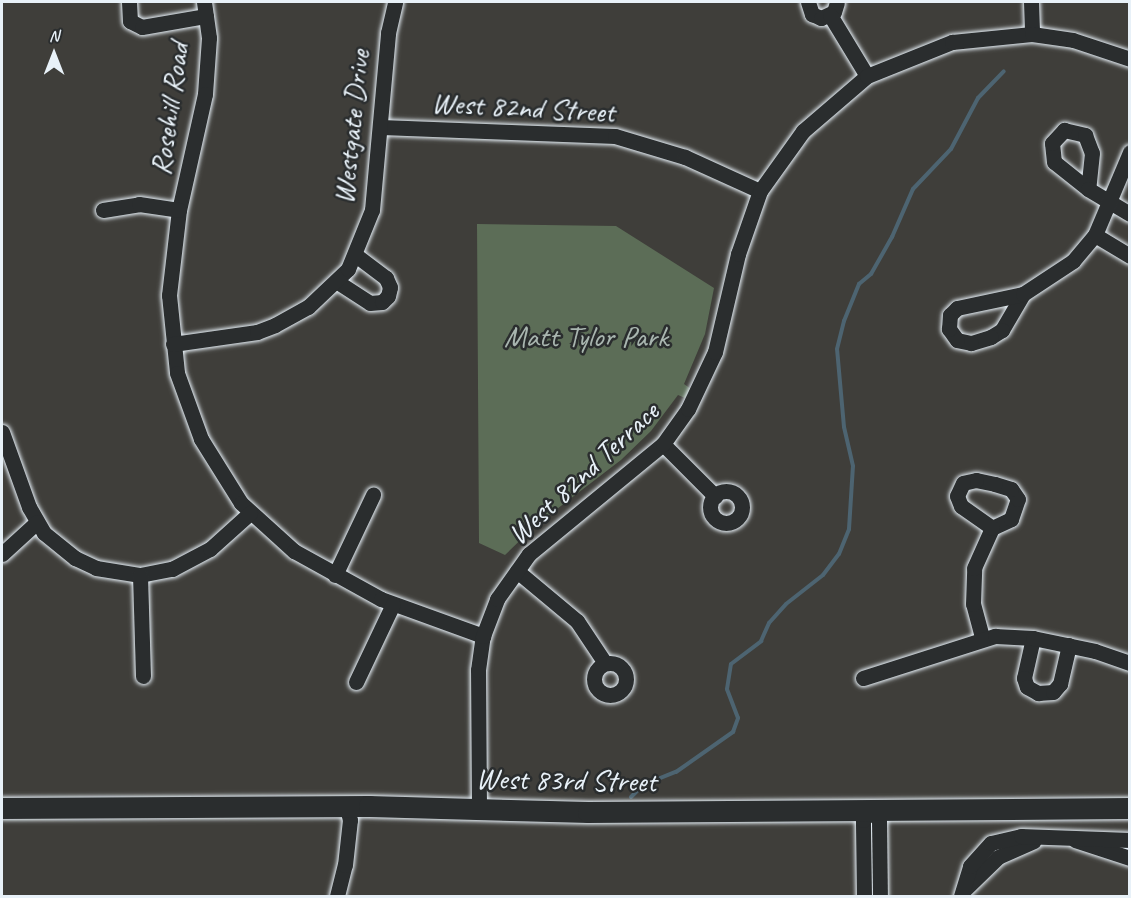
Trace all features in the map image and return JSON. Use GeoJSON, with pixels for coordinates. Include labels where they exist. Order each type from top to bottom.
{"type":"FeatureCollection","features":[{"type":"Feature","properties":{"kind":"street","name":"Rosehill Road"},"geometry":{"type":"LineString","coordinates":[[129,2],[130,21],[142,27],[205,9],[209,63],[205,94],[179,210],[169,295],[173,344],[183,394],[201,439],[250,513],[294,551],[335,575],[393,604],[483,636]]}},
{"type":"Feature","properties":{"kind":"street","name":"Westgate Drive"},"geometry":{"type":"LineString","coordinates":[[173,344],[256,332],[275,325],[308,307],[336,281],[355,255],[372,210],[388,33],[395,2]]}},
{"type":"Feature","properties":{"kind":"street"},"geometry":{"type":"LineString","coordinates":[[808,2],[817,16],[834,8],[867,76]]}},
{"type":"Feature","properties":{"kind":"street"},"geometry":{"type":"LineString","coordinates":[[1031,2],[1032,34]]}},
{"type":"Feature","properties":{"kind":"street","name":"West 82nd Terrace"},"geometry":{"type":"LineString","coordinates":[[483,636],[497,599],[517,570],[543,541],[663,444],[703,382],[716,352],[738,254],[760,191],[803,131],[867,76],[952,42],[1032,34],[1073,39],[1130,59]]}},
{"type":"Feature","properties":{"kind":"street","name":"West 82nd Street"},"geometry":{"type":"LineString","coordinates":[[381,127],[615,136],[685,157],[760,191]]}},
{"type":"Feature","properties":{"kind":"street"},"geometry":{"type":"LineString","coordinates":[[1023,294],[1002,330],[991,337],[970,343],[957,340],[949,329],[950,315],[957,308],[1023,294],[1059,273],[1095,235],[1130,152]]}},
{"type":"Feature","properties":{"kind":"street"},"geometry":{"type":"LineString","coordinates":[[1088,189],[1130,213]]}},
{"type":"Feature","properties":{"kind":"street","name":"Rosehill Road"},"geometry":{"type":"LineString","coordinates":[[103,210],[139,204],[179,210]]}},
{"type":"Feature","properties":{"kind":"street"},"geometry":{"type":"LineString","coordinates":[[1095,235],[1130,256]]}},
{"type":"Feature","properties":{"kind":"street"},"geometry":{"type":"LineString","coordinates":[[336,281],[370,303],[382,302],[388,296],[390,287],[386,278],[355,255]]}},
{"type":"Feature","properties":{"kind":"street"},"geometry":{"type":"LineString","coordinates":[[2,432],[37,522],[75,558],[96,568],[140,575],[192,561],[250,513]]}},
{"type":"Feature","properties":{"kind":"street"},"geometry":{"type":"LineString","coordinates":[[663,444],[715,496]]}},
{"type":"Feature","properties":{"kind":"street"},"geometry":{"type":"LineString","coordinates":[[335,575],[373,495]]}},
{"type":"Feature","properties":{"kind":"street"},"geometry":{"type":"LineString","coordinates":[[2,554],[37,522]]}},
{"type":"Feature","properties":{"kind":"street"},"geometry":{"type":"LineString","coordinates":[[982,637],[972,585],[974,568],[992,528]]}},
{"type":"Feature","properties":{"kind":"street","name":"West 82nd Terrace"},"geometry":{"type":"LineString","coordinates":[[517,570],[578,621],[605,663]]}},
{"type":"Feature","properties":{"kind":"street"},"geometry":{"type":"LineString","coordinates":[[140,575],[143,676]]}},
{"type":"Feature","properties":{"kind":"street"},"geometry":{"type":"LineString","coordinates":[[356,682],[393,604]]}},
{"type":"Feature","properties":{"kind":"street"},"geometry":{"type":"LineString","coordinates":[[479,809],[478,670],[483,636]]}},
{"type":"Feature","properties":{"kind":"street"},"geometry":{"type":"LineString","coordinates":[[863,678],[982,637],[1033,638],[1069,645],[1130,663]]}},
{"type":"Feature","properties":{"kind":"street"},"geometry":{"type":"LineString","coordinates":[[1033,638],[1024,678],[1027,687],[1038,693],[1053,692],[1060,684],[1069,645]]}},
{"type":"Feature","properties":{"kind":"street","name":"West 83rd Street"},"geometry":{"type":"LineString","coordinates":[[2,808],[869,812],[1130,808]]}},
{"type":"Feature","properties":{"kind":"street"},"geometry":{"type":"LineString","coordinates":[[337,897],[345,865],[350,820],[347,808]]}},
{"type":"Feature","properties":{"kind":"street"},"geometry":{"type":"LineString","coordinates":[[864,897],[863,820],[869,812],[879,819],[880,897]]}},
{"type":"Feature","properties":{"kind":"street"},"geometry":{"type":"LineString","coordinates":[[963,893],[998,857],[1036,840],[1076,840],[1101,837],[1130,840]]}},
{"type":"Feature","properties":{"kind":"street"},"geometry":{"type":"LineString","coordinates":[[1076,840],[1130,858]]}},
{"type":"Feature","properties":{"kind":"green space","name":"Matt Tylor Park"},"geometry":{"type":"Polygon","coordinates":[[[477,224],[616,226],[714,288],[705,334],[684,384],[691,389],[685,398],[678,395],[651,431],[621,460],[536,525],[505,555],[479,543],[477,224]]]}},
{"type":"Feature","properties":{"kind":"waterway"},"geometry":{"type":"LineString","coordinates":[[631,797],[643,785],[676,772],[733,732],[738,718],[727,689],[731,664],[761,641],[769,623],[786,604],[823,575],[839,554],[849,529],[853,466],[844,427],[837,349],[844,321],[859,284],[871,274],[892,237],[913,189],[951,149],[978,98],[1004,71]]}}]}
